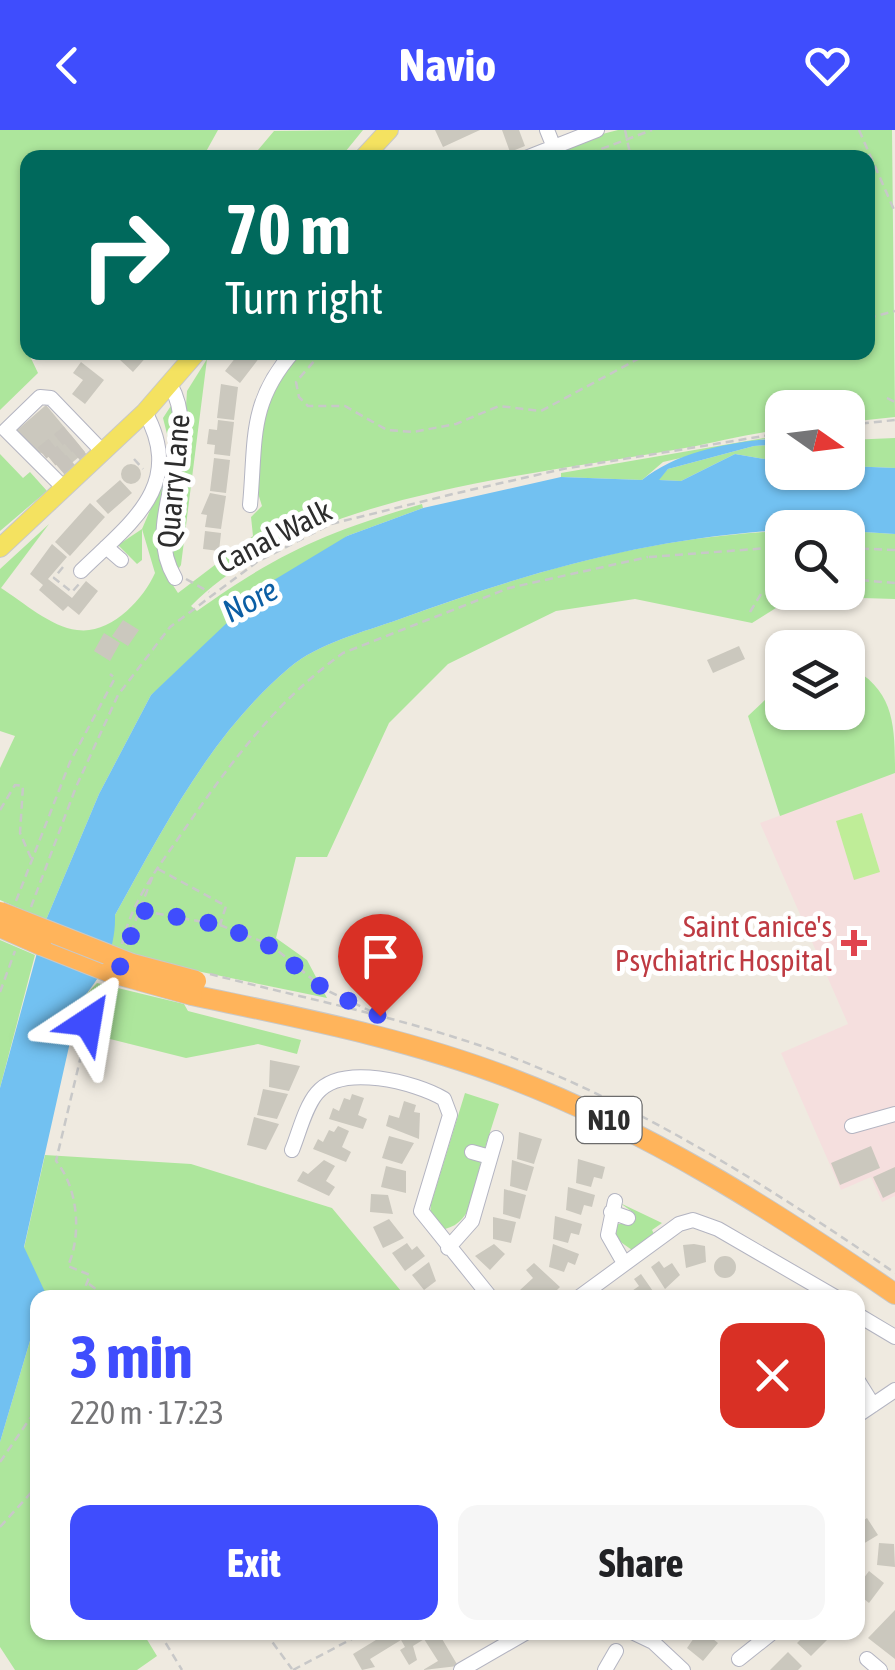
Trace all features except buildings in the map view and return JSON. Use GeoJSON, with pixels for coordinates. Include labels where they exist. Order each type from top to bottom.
{"type":"FeatureCollection","features":[{"type":"Feature","properties":{"kind":"highway","name":"N10"},"geometry":{"type":"LineString","coordinates":[[7,909],[132,964],[453,1058],[612,1121],[706,1171],[895,1294]]}},
{"type":"Feature","properties":{"kind":"highway","name":"N10"},"geometry":{"type":"LineString","coordinates":[[0,927],[109,972],[199,983]]}},
{"type":"Feature","properties":{"kind":"main road"},"geometry":{"type":"LineString","coordinates":[[370,150],[389,130]]}},
{"type":"Feature","properties":{"kind":"main road"},"geometry":{"type":"LineString","coordinates":[[0,548],[49,468],[83,439],[145,412],[190,360]]}},
{"type":"Feature","properties":{"kind":"street"},"geometry":{"type":"LineString","coordinates":[[546,130],[553,145]]}},
{"type":"Feature","properties":{"kind":"street"},"geometry":{"type":"LineString","coordinates":[[543,150],[596,130]]}},
{"type":"Feature","properties":{"kind":"street"},"geometry":{"type":"LineString","coordinates":[[250,504],[260,398],[285,360]]}},
{"type":"Feature","properties":{"kind":"street","name":"Quarry Lane"},"geometry":{"type":"LineString","coordinates":[[170,384],[180,401],[182,418],[177,467],[162,532],[167,564],[175,578]]}},
{"type":"Feature","properties":{"kind":"street"},"geometry":{"type":"LineString","coordinates":[[49,468],[6,430],[40,398],[50,398],[83,439]]}},
{"type":"Feature","properties":{"kind":"street"},"geometry":{"type":"LineString","coordinates":[[78,576],[143,508],[161,459],[160,440],[145,412]]}},
{"type":"Feature","properties":{"kind":"street"},"geometry":{"type":"LineString","coordinates":[[106,546],[121,560]]}},
{"type":"Feature","properties":{"kind":"street"},"geometry":{"type":"LineString","coordinates":[[292,1150],[312,1101],[327,1084],[339,1079],[394,1083],[444,1099],[450,1115],[421,1211],[483,1290]]}},
{"type":"Feature","properties":{"kind":"street"},"geometry":{"type":"LineString","coordinates":[[852,1126],[895,1114]]}},
{"type":"Feature","properties":{"kind":"street"},"geometry":{"type":"LineString","coordinates":[[448,1248],[472,1222],[496,1138]]}},
{"type":"Feature","properties":{"kind":"street"},"geometry":{"type":"LineString","coordinates":[[472,1152],[490,1157]]}},
{"type":"Feature","properties":{"kind":"street"},"geometry":{"type":"LineString","coordinates":[[624,1263],[608,1235],[613,1207],[628,1218]]}},
{"type":"Feature","properties":{"kind":"street"},"geometry":{"type":"LineString","coordinates":[[589,1290],[678,1224],[692,1220],[718,1229],[823,1290]]}},
{"type":"Feature","properties":{"kind":"street"},"geometry":{"type":"LineString","coordinates":[[865,1319],[895,1337]]}},
{"type":"Feature","properties":{"kind":"street"},"geometry":{"type":"LineString","coordinates":[[865,1410],[895,1390]]}},
{"type":"Feature","properties":{"kind":"street"},"geometry":{"type":"LineString","coordinates":[[865,1392],[873,1404]]}},
{"type":"Feature","properties":{"kind":"street"},"geometry":{"type":"LineString","coordinates":[[461,1670],[513,1640]]}},
{"type":"Feature","properties":{"kind":"street"},"geometry":{"type":"LineString","coordinates":[[649,1640],[683,1670]]}},
{"type":"Feature","properties":{"kind":"street"},"geometry":{"type":"LineString","coordinates":[[739,1659],[763,1640]]}},
{"type":"Feature","properties":{"kind":"street"},"geometry":{"type":"LineString","coordinates":[[605,1670],[616,1651]]}},
{"type":"Feature","properties":{"kind":"street"},"geometry":{"type":"LineString","coordinates":[[867,1659],[880,1670]]}},
{"type":"Feature","properties":{"kind":"path"},"geometry":{"type":"LineString","coordinates":[[625,130],[630,150]]}},
{"type":"Feature","properties":{"kind":"path"},"geometry":{"type":"LineString","coordinates":[[596,150],[652,130]]}},
{"type":"Feature","properties":{"kind":"path"},"geometry":{"type":"LineString","coordinates":[[876,172],[895,212]]}},
{"type":"Feature","properties":{"kind":"path"},"geometry":{"type":"LineString","coordinates":[[316,360],[296,382],[299,397],[308,406],[344,406],[387,430],[413,432],[456,424],[498,406],[541,411],[631,360]]}},
{"type":"Feature","properties":{"kind":"path"},"geometry":{"type":"LineString","coordinates":[[887,398],[895,402]]}},
{"type":"Feature","properties":{"kind":"path"},"geometry":{"type":"LineString","coordinates":[[865,423],[895,420]]}},
{"type":"Feature","properties":{"kind":"path","name":"Canal Walk"},"geometry":{"type":"LineString","coordinates":[[28,913],[76,787],[118,695],[170,627],[210,593],[257,562],[331,524],[562,469],[765,436]]}},
{"type":"Feature","properties":{"kind":"path"},"geometry":{"type":"LineString","coordinates":[[134,459],[146,471]]}},
{"type":"Feature","properties":{"kind":"path"},"geometry":{"type":"LineString","coordinates":[[155,869],[123,949],[134,904],[155,869],[161,860],[202,806],[224,768],[280,710],[295,688],[342,650],[509,588],[646,557],[765,549]]}},
{"type":"Feature","properties":{"kind":"path"},"geometry":{"type":"LineString","coordinates":[[865,549],[895,550]]}},
{"type":"Feature","properties":{"kind":"path"},"geometry":{"type":"LineString","coordinates":[[63,567],[54,578],[72,592],[78,576]]}},
{"type":"Feature","properties":{"kind":"path"},"geometry":{"type":"LineString","coordinates":[[63,585],[78,576]]}},
{"type":"Feature","properties":{"kind":"path"},"geometry":{"type":"LineString","coordinates":[[865,581],[895,583]]}},
{"type":"Feature","properties":{"kind":"path"},"geometry":{"type":"LineString","coordinates":[[198,583],[210,593]]}},
{"type":"Feature","properties":{"kind":"path"},"geometry":{"type":"LineString","coordinates":[[750,612],[765,592]]}},
{"type":"Feature","properties":{"kind":"path"},"geometry":{"type":"LineString","coordinates":[[7,909],[32,859],[70,762],[116,678],[110,674]]}},
{"type":"Feature","properties":{"kind":"path"},"geometry":{"type":"LineString","coordinates":[[106,692],[118,695]]}},
{"type":"Feature","properties":{"kind":"path"},"geometry":{"type":"LineString","coordinates":[[0,810],[15,785],[22,786],[20,833],[32,859]]}},
{"type":"Feature","properties":{"kind":"path"},"geometry":{"type":"LineString","coordinates":[[155,869],[226,906],[220,925]]}},
{"type":"Feature","properties":{"kind":"path"},"geometry":{"type":"LineString","coordinates":[[140,910],[212,922],[270,946],[324,989],[381,1013],[380,1017],[199,983]]}},
{"type":"Feature","properties":{"kind":"path"},"geometry":{"type":"LineString","coordinates":[[0,992],[16,947]]}},
{"type":"Feature","properties":{"kind":"path"},"geometry":{"type":"LineString","coordinates":[[85,1290],[90,1275],[68,1266],[74,1251],[70,1177],[56,1161],[88,1022],[107,990],[112,990],[116,976]]}},
{"type":"Feature","properties":{"kind":"path"},"geometry":{"type":"LineString","coordinates":[[88,1283],[97,1290]]}},
{"type":"Feature","properties":{"kind":"path"},"geometry":{"type":"LineString","coordinates":[[0,1462],[30,1419]]}},
{"type":"Feature","properties":{"kind":"path"},"geometry":{"type":"LineString","coordinates":[[0,1527],[30,1495]]}},
{"type":"Feature","properties":{"kind":"path"},"geometry":{"type":"LineString","coordinates":[[165,1640],[182,1670]]}},
{"type":"Feature","properties":{"kind":"path"},"geometry":{"type":"LineString","coordinates":[[271,1640],[293,1670],[349,1640]]}},
{"type":"Feature","properties":{"kind":"shaded area","name":"Saint Canice's Psychiatric Hospital"},"geometry":{"type":"Polygon","coordinates":[[[895,773],[895,1196],[882,1202],[871,1177],[841,1190],[781,1053],[848,1024],[760,823],[895,773]]]}},
{"type":"Feature","properties":{"kind":"green space"},"geometry":{"type":"Polygon","coordinates":[[[0,130],[218,130],[207,150],[20,150],[20,360],[32,360],[38,373],[0,410],[0,130]]]}},
{"type":"Feature","properties":{"kind":"green space"},"geometry":{"type":"Polygon","coordinates":[[[363,130],[347,150],[258,150],[274,131],[363,130]]]}},
{"type":"Feature","properties":{"kind":"green space"},"geometry":{"type":"Polygon","coordinates":[[[618,130],[892,130],[895,417],[865,420],[865,390],[765,390],[765,432],[424,495],[357,513],[294,537],[238,568],[191,606],[197,611],[252,574],[304,546],[422,504],[423,508],[347,536],[151,695],[99,794],[46,920],[0,900],[0,768],[15,736],[0,731],[0,569],[49,524],[1,588],[37,613],[77,630],[113,621],[142,594],[155,573],[142,529],[167,471],[170,446],[163,418],[176,398],[177,423],[161,521],[161,545],[166,569],[178,593],[253,536],[251,517],[262,506],[256,487],[266,396],[294,360],[875,360],[875,150],[556,150],[618,130]]]}},
{"type":"Feature","properties":{"kind":"green space"},"geometry":{"type":"Polygon","coordinates":[[[207,360],[181,565],[177,571],[166,543],[182,467],[187,391],[207,360]]]}},
{"type":"Feature","properties":{"kind":"green space"},"geometry":{"type":"Polygon","coordinates":[[[765,438],[663,462],[642,480],[561,477],[561,473],[765,438]]]}},
{"type":"Feature","properties":{"kind":"green space"},"geometry":{"type":"Polygon","coordinates":[[[895,438],[895,468],[865,467],[865,439],[895,438]]]}},
{"type":"Feature","properties":{"kind":"green space"},"geometry":{"type":"Polygon","coordinates":[[[765,445],[765,459],[735,454],[681,481],[658,480],[668,469],[765,445]]]}},
{"type":"Feature","properties":{"kind":"green space"},"geometry":{"type":"Polygon","coordinates":[[[0,454],[23,478],[30,472],[47,491],[0,531],[0,454]]]}},
{"type":"Feature","properties":{"kind":"green space"},"geometry":{"type":"Polygon","coordinates":[[[142,529],[142,560],[137,564],[118,545],[142,529]]]}},
{"type":"Feature","properties":{"kind":"green space"},"geometry":{"type":"Polygon","coordinates":[[[765,532],[765,610],[773,610],[752,623],[635,599],[556,611],[448,664],[389,723],[327,857],[296,857],[276,938],[307,960],[327,998],[158,963],[111,947],[115,915],[191,783],[236,722],[301,659],[342,639],[541,572],[634,550],[765,532]]]}},
{"type":"Feature","properties":{"kind":"green space"},"geometry":{"type":"Polygon","coordinates":[[[865,532],[895,534],[895,599],[865,598],[865,532]]]}},
{"type":"Feature","properties":{"kind":"green space"},"geometry":{"type":"Polygon","coordinates":[[[865,676],[889,710],[895,773],[780,816],[748,716],[765,700],[765,730],[865,730],[865,676]]]}},
{"type":"Feature","properties":{"kind":"green space"},"geometry":{"type":"Polygon","coordinates":[[[862,813],[880,872],[854,880],[836,821],[862,813]]]}},
{"type":"Feature","properties":{"kind":"green space"},"geometry":{"type":"Polygon","coordinates":[[[0,940],[35,955],[0,1088],[0,940]]]}},
{"type":"Feature","properties":{"kind":"green space"},"geometry":{"type":"Polygon","coordinates":[[[97,983],[184,1004],[188,1011],[301,1040],[297,1054],[258,1044],[186,1058],[106,1038],[71,1034],[79,1002],[97,983]]]}},
{"type":"Feature","properties":{"kind":"green space"},"geometry":{"type":"Polygon","coordinates":[[[465,1093],[499,1104],[484,1151],[468,1146],[465,1155],[481,1161],[472,1202],[462,1219],[445,1229],[430,1214],[431,1204],[465,1093]]]}},
{"type":"Feature","properties":{"kind":"green space"},"geometry":{"type":"Polygon","coordinates":[[[45,1155],[191,1164],[332,1208],[400,1290],[40,1290],[24,1248],[45,1155]]]}},
{"type":"Feature","properties":{"kind":"green space"},"geometry":{"type":"Polygon","coordinates":[[[620,1203],[662,1223],[652,1230],[655,1236],[632,1250],[615,1238],[616,1224],[631,1224],[634,1213],[620,1203]]]}},
{"type":"Feature","properties":{"kind":"green space"},"geometry":{"type":"Polygon","coordinates":[[[30,1341],[30,1640],[147,1640],[157,1656],[137,1670],[15,1670],[0,1647],[0,1442],[30,1341]]]}},
{"type":"Feature","properties":{"kind":"water"},"geometry":{"type":"Polygon","coordinates":[[[765,440],[765,445],[668,469],[659,480],[681,481],[735,454],[765,459],[765,490],[865,490],[865,467],[895,468],[895,534],[865,532],[865,510],[765,510],[765,532],[621,552],[512,581],[327,645],[301,659],[261,694],[213,752],[115,915],[106,962],[79,1002],[24,1247],[44,1290],[30,1290],[30,1341],[0,1442],[0,1088],[46,920],[99,794],[151,695],[269,583],[347,536],[423,508],[561,477],[642,480],[690,454],[765,440]]]}},
{"type":"Feature","properties":{"kind":"tunnel"},"geometry":{"type":"LineString","coordinates":[[42,453],[68,432]]}},
{"type":"Feature","properties":{"kind":"tunnel"},"geometry":{"type":"LineString","coordinates":[[51,460],[75,440]]}},
{"type":"Feature","properties":{"kind":"tunnel"},"geometry":{"type":"LineString","coordinates":[[60,469],[83,450]]}},
{"type":"Feature","properties":{"kind":"place","name":"Saint Canice's Psychiatric Hospital"},"geometry":{"type":"Point","coordinates":[854,943]}},
{"type":"Feature","properties":{"kind":"route"},"geometry":{"type":"LineString","coordinates":[[88,1022],[107,990],[112,990],[140,910],[220,925],[270,946],[324,989],[381,1013],[380,1016]]}},
{"type":"Feature","properties":{"kind":"water label","name":"Nore"},"geometry":{"type":"Point","coordinates":[250,600]}}]}
